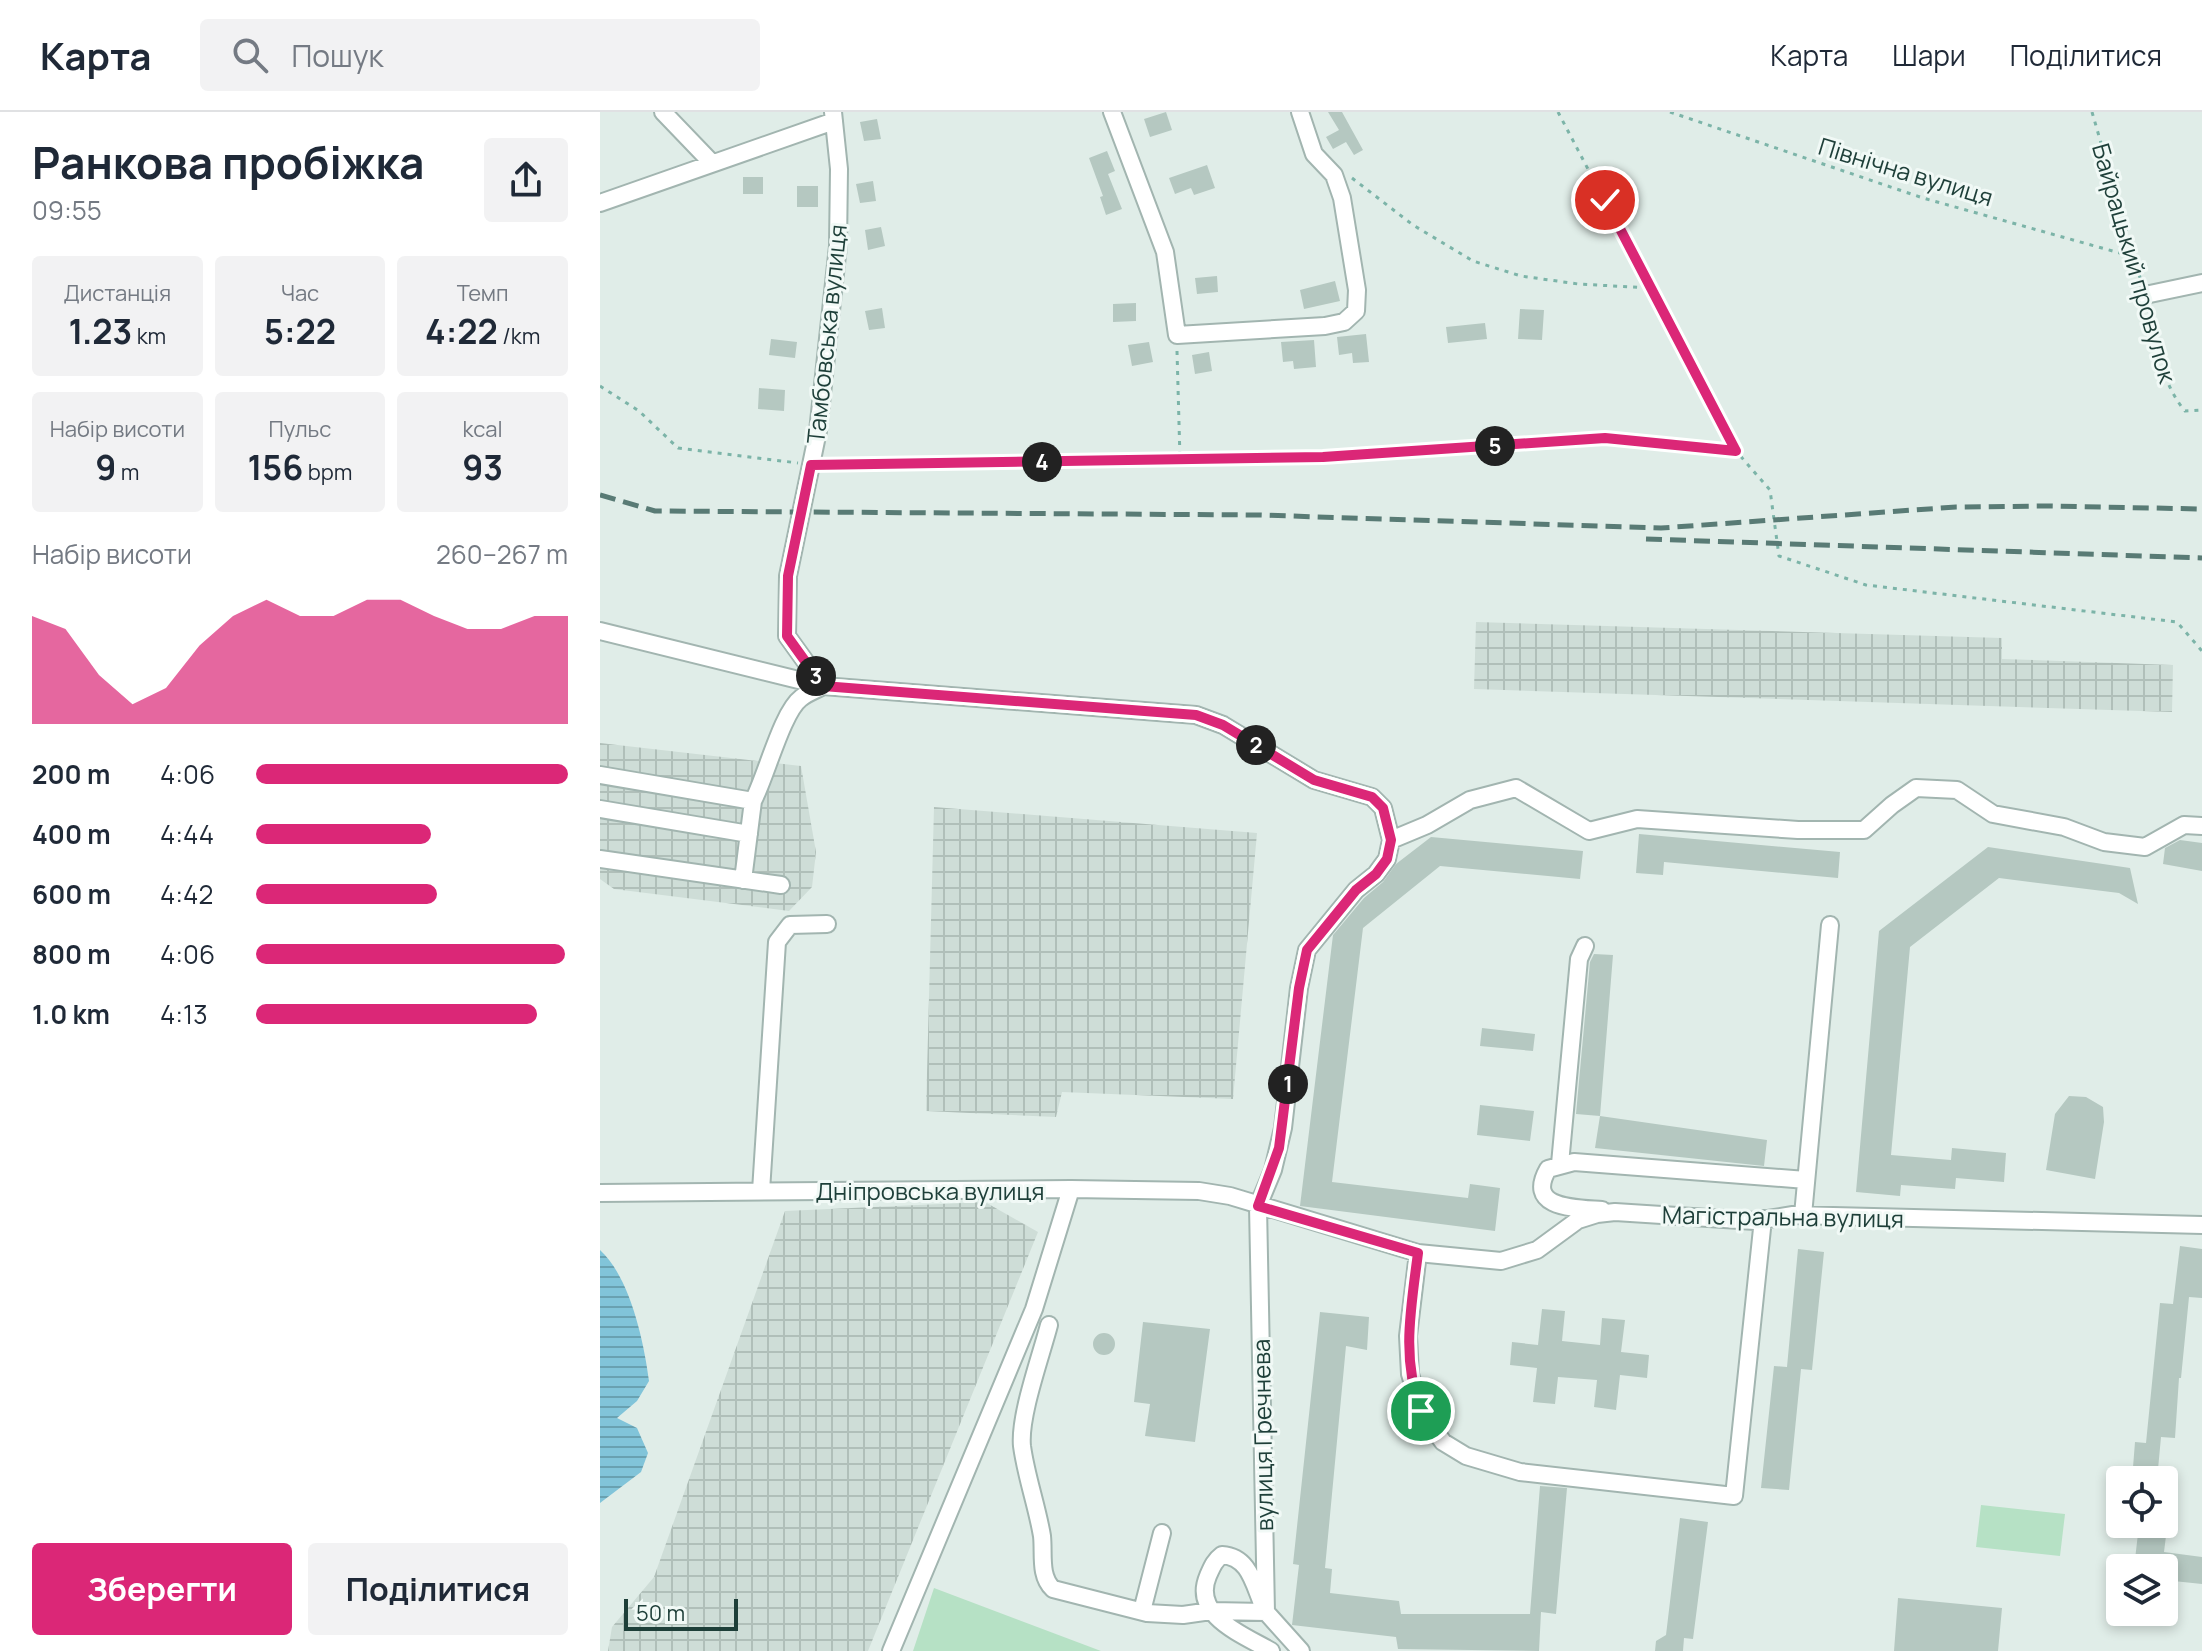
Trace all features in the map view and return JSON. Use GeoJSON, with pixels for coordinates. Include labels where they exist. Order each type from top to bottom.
{"type":"FeatureCollection","features":[{"type":"Feature","properties":{"kind":"street"},"geometry":{"type":"LineString","coordinates":[[663,112],[711,162]]}},
{"type":"Feature","properties":{"kind":"street"},"geometry":{"type":"LineString","coordinates":[[1112,112],[1165,252],[1177,335],[1325,326],[1344,322],[1356,311],[1357,290],[1342,198],[1334,175],[1314,154],[1300,112]]}},
{"type":"Feature","properties":{"kind":"street"},"geometry":{"type":"LineString","coordinates":[[600,203],[834,116]]}},
{"type":"Feature","properties":{"kind":"street","name":"Тамбовська вулиця"},"geometry":{"type":"LineString","coordinates":[[823,686],[787,636],[788,576],[818,431],[838,246],[839,169],[834,116]]}},
{"type":"Feature","properties":{"kind":"street","name":"Байрацький провулок"},"geometry":{"type":"LineString","coordinates":[[2196,284],[2202,273]]}},
{"type":"Feature","properties":{"kind":"street"},"geometry":{"type":"LineString","coordinates":[[2145,295],[2196,284]]}},
{"type":"Feature","properties":{"kind":"street"},"geometry":{"type":"LineString","coordinates":[[600,631],[823,686],[1196,715],[1223,725],[1314,780],[1372,797],[1383,808],[1391,840],[1387,859],[1376,874],[1356,890],[1307,950],[1299,988],[1281,1138],[1273,1170],[1258,1206]]}},
{"type":"Feature","properties":{"kind":"street"},"geometry":{"type":"LineString","coordinates":[[743,880],[753,801],[764,781],[776,740],[798,699],[823,686]]}},
{"type":"Feature","properties":{"kind":"street"},"geometry":{"type":"LineString","coordinates":[[600,775],[753,801]]}},
{"type":"Feature","properties":{"kind":"street"},"geometry":{"type":"LineString","coordinates":[[1391,840],[1427,825],[1470,800],[1516,788],[1589,831],[1637,819],[1798,830],[1864,830],[1916,788],[1957,790],[1993,814],[2064,827],[2104,842],[2145,847],[2184,825],[2202,826]]}},
{"type":"Feature","properties":{"kind":"street"},"geometry":{"type":"LineString","coordinates":[[600,809],[749,834]]}},
{"type":"Feature","properties":{"kind":"street"},"geometry":{"type":"LineString","coordinates":[[600,859],[781,885]]}},
{"type":"Feature","properties":{"kind":"street"},"geometry":{"type":"LineString","coordinates":[[761,1191],[777,942],[790,925],[827,924]]}},
{"type":"Feature","properties":{"kind":"street"},"geometry":{"type":"LineString","coordinates":[[1803,1215],[1830,925]]}},
{"type":"Feature","properties":{"kind":"street"},"geometry":{"type":"LineString","coordinates":[[1560,1164],[1579,959],[1585,946]]}},
{"type":"Feature","properties":{"kind":"street"},"geometry":{"type":"LineString","coordinates":[[1615,1212],[1559,1206],[1542,1191],[1542,1179],[1548,1169],[1574,1162],[1806,1180]]}},
{"type":"Feature","properties":{"kind":"street"},"geometry":{"type":"LineString","coordinates":[[891,1651],[1034,1309],[1071,1189]]}},
{"type":"Feature","properties":{"kind":"street","name":"Дніпровська вулиця"},"geometry":{"type":"LineString","coordinates":[[600,1193],[1071,1189],[1199,1191],[1230,1196],[1258,1206]]}},
{"type":"Feature","properties":{"kind":"street","name":"Магістральна вулиця"},"geometry":{"type":"LineString","coordinates":[[1258,1206],[1418,1253],[1501,1261],[1537,1250],[1578,1220],[1615,1212],[1763,1219],[1803,1215],[2202,1225]]}},
{"type":"Feature","properties":{"kind":"street","name":"вулиця Гречнева"},"geometry":{"type":"LineString","coordinates":[[1258,1206],[1266,1612]]}},
{"type":"Feature","properties":{"kind":"street"},"geometry":{"type":"LineString","coordinates":[[1418,1253],[1408,1336],[1410,1374],[1421,1411],[1443,1442],[1466,1456],[1520,1472],[1734,1496],[1763,1219]]}},
{"type":"Feature","properties":{"kind":"street"},"geometry":{"type":"LineString","coordinates":[[1049,1325],[1024,1420],[1022,1445],[1042,1540],[1047,1583],[1053,1589],[1142,1611],[1183,1615],[1211,1611],[1266,1612]]}},
{"type":"Feature","properties":{"kind":"street"},"geometry":{"type":"LineString","coordinates":[[1142,1611],[1162,1533]]}},
{"type":"Feature","properties":{"kind":"street"},"geometry":{"type":"LineString","coordinates":[[1271,1651],[1221,1622],[1205,1600],[1204,1586],[1214,1562],[1222,1555],[1234,1556],[1245,1563],[1266,1612],[1301,1651]]}},
{"type":"Feature","properties":{"kind":"path"},"geometry":{"type":"LineString","coordinates":[[1558,112],[1736,451],[1770,490],[1779,556],[1866,585],[2177,622],[2202,651]]}},
{"type":"Feature","properties":{"kind":"path","name":"Північна вулиця"},"geometry":{"type":"LineString","coordinates":[[1670,112],[1923,198],[2134,257]]}},
{"type":"Feature","properties":{"kind":"path","name":"Байрацький провулок"},"geometry":{"type":"LineString","coordinates":[[2092,112],[2163,369],[2175,398],[2185,411],[2202,410]]}},
{"type":"Feature","properties":{"kind":"path"},"geometry":{"type":"LineString","coordinates":[[1334,175],[1353,178],[1413,225],[1473,261],[1521,276],[1578,284],[1651,288]]}},
{"type":"Feature","properties":{"kind":"path"},"geometry":{"type":"LineString","coordinates":[[1177,335],[1180,460]]}},
{"type":"Feature","properties":{"kind":"path"},"geometry":{"type":"LineString","coordinates":[[600,386],[639,411],[678,448],[811,465],[1323,457],[1605,438],[1736,451]]}},
{"type":"Feature","properties":{"kind":"shaded area"},"geometry":{"type":"Polygon","coordinates":[[[1476,622],[2002,638],[2002,659],[2173,665],[2172,712],[1474,689],[1476,622]]]}},
{"type":"Feature","properties":{"kind":"shaded area"},"geometry":{"type":"Polygon","coordinates":[[[600,743],[801,766],[816,852],[812,887],[789,911],[614,889],[600,879],[600,743]]]}},
{"type":"Feature","properties":{"kind":"shaded area"},"geometry":{"type":"Polygon","coordinates":[[[934,807],[1257,833],[1233,1099],[1062,1092],[1056,1117],[926,1111],[934,807]]]}},
{"type":"Feature","properties":{"kind":"shaded area"},"geometry":{"type":"Polygon","coordinates":[[[985,1202],[1038,1232],[868,1651],[608,1651],[612,1627],[654,1577],[785,1211],[985,1202]]]}},
{"type":"Feature","properties":{"kind":"green space"},"geometry":{"type":"Polygon","coordinates":[[[1981,1505],[2065,1514],[2060,1556],[1976,1547],[1981,1505]]]}},
{"type":"Feature","properties":{"kind":"green space"},"geometry":{"type":"Polygon","coordinates":[[[934,1588],[1101,1651],[913,1651],[934,1588]]]}},
{"type":"Feature","properties":{"kind":"water"},"geometry":{"type":"Polygon","coordinates":[[[600,1250],[620,1276],[634,1311],[649,1381],[637,1401],[617,1418],[637,1428],[648,1453],[641,1472],[600,1503],[600,1250]]]}},
{"type":"Feature","properties":{"kind":"building"},"geometry":{"type":"Polygon","coordinates":[[[1166,112],[1172,130],[1150,137],[1144,119],[1166,112]]]}},
{"type":"Feature","properties":{"kind":"building"},"geometry":{"type":"Polygon","coordinates":[[[1328,112],[1342,112],[1363,150],[1354,155],[1346,142],[1333,149],[1326,137],[1339,130],[1328,112]]]}},
{"type":"Feature","properties":{"kind":"building"},"geometry":{"type":"Polygon","coordinates":[[[877,119],[881,139],[864,141],[860,122],[877,119]]]}},
{"type":"Feature","properties":{"kind":"building"},"geometry":{"type":"Polygon","coordinates":[[[1107,151],[1115,171],[1108,174],[1122,209],[1106,215],[1100,197],[1103,196],[1089,158],[1107,151]]]}},
{"type":"Feature","properties":{"kind":"building"},"geometry":{"type":"Polygon","coordinates":[[[1207,165],[1215,188],[1194,195],[1191,188],[1175,194],[1169,178],[1207,165]]]}},
{"type":"Feature","properties":{"kind":"building"},"geometry":{"type":"Polygon","coordinates":[[[743,177],[763,177],[763,194],[743,194],[743,177]]]}},
{"type":"Feature","properties":{"kind":"building"},"geometry":{"type":"Polygon","coordinates":[[[873,181],[876,201],[860,203],[856,184],[873,181]]]}},
{"type":"Feature","properties":{"kind":"building"},"geometry":{"type":"Polygon","coordinates":[[[797,186],[818,186],[818,207],[797,207],[797,186]]]}},
{"type":"Feature","properties":{"kind":"building"},"geometry":{"type":"Polygon","coordinates":[[[881,227],[885,246],[868,250],[865,230],[881,227]]]}},
{"type":"Feature","properties":{"kind":"building"},"geometry":{"type":"Polygon","coordinates":[[[1217,276],[1218,292],[1197,294],[1195,278],[1217,276]]]}},
{"type":"Feature","properties":{"kind":"building"},"geometry":{"type":"Polygon","coordinates":[[[1335,281],[1340,301],[1304,309],[1300,290],[1335,281]]]}},
{"type":"Feature","properties":{"kind":"building"},"geometry":{"type":"Polygon","coordinates":[[[1136,303],[1136,321],[1113,322],[1113,304],[1136,303]]]}},
{"type":"Feature","properties":{"kind":"building"},"geometry":{"type":"Polygon","coordinates":[[[882,308],[885,328],[869,330],[865,311],[882,308]]]}},
{"type":"Feature","properties":{"kind":"building"},"geometry":{"type":"Polygon","coordinates":[[[1520,309],[1544,310],[1542,340],[1518,339],[1520,309]]]}},
{"type":"Feature","properties":{"kind":"building"},"geometry":{"type":"Polygon","coordinates":[[[1485,323],[1487,339],[1448,343],[1446,327],[1485,323]]]}},
{"type":"Feature","properties":{"kind":"building"},"geometry":{"type":"Polygon","coordinates":[[[1366,334],[1369,362],[1353,363],[1352,353],[1339,355],[1337,337],[1366,334]]]}},
{"type":"Feature","properties":{"kind":"building"},"geometry":{"type":"Polygon","coordinates":[[[771,339],[797,342],[795,358],[769,355],[771,339]]]}},
{"type":"Feature","properties":{"kind":"building"},"geometry":{"type":"Polygon","coordinates":[[[1314,340],[1316,367],[1294,369],[1293,361],[1283,362],[1281,342],[1314,340]]]}},
{"type":"Feature","properties":{"kind":"building"},"geometry":{"type":"Polygon","coordinates":[[[1149,342],[1153,362],[1132,366],[1128,345],[1149,342]]]}},
{"type":"Feature","properties":{"kind":"building"},"geometry":{"type":"Polygon","coordinates":[[[1209,352],[1212,371],[1195,374],[1192,355],[1209,352]]]}},
{"type":"Feature","properties":{"kind":"building"},"geometry":{"type":"Polygon","coordinates":[[[759,388],[785,390],[784,411],[758,409],[759,388]]]}},
{"type":"Feature","properties":{"kind":"building"},"geometry":{"type":"Polygon","coordinates":[[[1639,834],[1840,852],[1838,878],[1664,862],[1663,875],[1636,873],[1639,834]]]}},
{"type":"Feature","properties":{"kind":"building"},"geometry":{"type":"Polygon","coordinates":[[[1431,837],[1583,851],[1580,879],[1440,866],[1363,928],[1332,1182],[1468,1198],[1470,1184],[1500,1188],[1495,1231],[1300,1206],[1333,935],[1396,864],[1431,837]]]}},
{"type":"Feature","properties":{"kind":"building"},"geometry":{"type":"Polygon","coordinates":[[[2180,840],[2202,843],[2202,871],[2163,864],[2165,848],[2180,840]]]}},
{"type":"Feature","properties":{"kind":"building"},"geometry":{"type":"Polygon","coordinates":[[[1988,847],[2130,868],[2138,904],[2119,893],[1999,878],[1910,947],[1891,1155],[1951,1160],[1952,1148],[2006,1153],[2004,1182],[1956,1178],[1955,1189],[1901,1185],[1900,1196],[1856,1192],[1879,931],[1988,847]]]}},
{"type":"Feature","properties":{"kind":"building"},"geometry":{"type":"Polygon","coordinates":[[[1594,954],[1613,955],[1600,1116],[1576,1114],[1590,962],[1594,954]]]}},
{"type":"Feature","properties":{"kind":"building"},"geometry":{"type":"Polygon","coordinates":[[[1482,1028],[1535,1034],[1533,1051],[1480,1046],[1482,1028]]]}},
{"type":"Feature","properties":{"kind":"building"},"geometry":{"type":"Polygon","coordinates":[[[2069,1096],[2086,1097],[2103,1107],[2104,1122],[2095,1179],[2046,1170],[2055,1114],[2069,1096]]]}},
{"type":"Feature","properties":{"kind":"building"},"geometry":{"type":"Polygon","coordinates":[[[1480,1105],[1534,1111],[1530,1141],[1477,1135],[1480,1105]]]}},
{"type":"Feature","properties":{"kind":"building"},"geometry":{"type":"Polygon","coordinates":[[[1600,1116],[1767,1140],[1764,1166],[1595,1148],[1600,1116]]]}},
{"type":"Feature","properties":{"kind":"building"},"geometry":{"type":"Polygon","coordinates":[[[2180,1246],[2202,1249],[2202,1298],[2189,1297],[2175,1438],[2161,1437],[2158,1466],[2133,1466],[2135,1442],[2146,1443],[2160,1303],[2173,1304],[2180,1246]]]}},
{"type":"Feature","properties":{"kind":"building"},"geometry":{"type":"Polygon","coordinates":[[[1798,1249],[1824,1252],[1812,1370],[1801,1369],[1789,1490],[1761,1488],[1774,1366],[1787,1367],[1798,1249]]]}},
{"type":"Feature","properties":{"kind":"building"},"geometry":{"type":"Polygon","coordinates":[[[1542,1309],[1565,1311],[1562,1341],[1600,1345],[1602,1318],[1625,1320],[1621,1352],[1649,1355],[1647,1378],[1620,1375],[1616,1410],[1594,1407],[1597,1380],[1558,1377],[1555,1404],[1533,1402],[1537,1368],[1510,1365],[1512,1342],[1538,1345],[1542,1309]]]}},
{"type":"Feature","properties":{"kind":"building"},"geometry":{"type":"Polygon","coordinates":[[[1320,1312],[1369,1317],[1367,1350],[1346,1346],[1325,1568],[1332,1569],[1330,1593],[1399,1601],[1401,1614],[1530,1614],[1540,1486],[1567,1488],[1556,1614],[1541,1612],[1539,1651],[1398,1649],[1396,1637],[1292,1625],[1299,1565],[1293,1564],[1320,1312]]]}},
{"type":"Feature","properties":{"kind":"building"},"geometry":{"type":"Polygon","coordinates":[[[1143,1322],[1210,1329],[1195,1442],[1145,1436],[1150,1404],[1134,1402],[1143,1322]]]}},
{"type":"Feature","properties":{"kind":"building"},"geometry":{"type":"Polygon","coordinates":[[[1104,1333],[1112,1336],[1115,1344],[1112,1352],[1104,1355],[1096,1352],[1093,1344],[1096,1336],[1104,1333]]]}},
{"type":"Feature","properties":{"kind":"building"},"geometry":{"type":"Polygon","coordinates":[[[1680,1518],[1708,1522],[1693,1639],[1684,1638],[1683,1651],[1655,1651],[1656,1641],[1666,1635],[1680,1518]]]}},
{"type":"Feature","properties":{"kind":"building"},"geometry":{"type":"Polygon","coordinates":[[[2137,1538],[2166,1538],[2164,1552],[2202,1557],[2202,1584],[2178,1581],[2178,1554],[2136,1554],[2137,1538]]]}},
{"type":"Feature","properties":{"kind":"building"},"geometry":{"type":"Polygon","coordinates":[[[1898,1598],[2002,1608],[1998,1651],[1894,1651],[1898,1598]]]}},
{"type":"Feature","properties":{"kind":"railway"},"geometry":{"type":"LineString","coordinates":[[600,495],[655,511],[1259,515],[1661,528],[1956,507],[2202,509]]}},
{"type":"Feature","properties":{"kind":"railway"},"geometry":{"type":"LineString","coordinates":[[1646,539],[2202,558]]}},
{"type":"Feature","properties":{"kind":"route"},"geometry":{"type":"LineString","coordinates":[[1421,1411],[1410,1374],[1408,1354],[1409,1317],[1418,1253],[1258,1206],[1273,1170],[1283,1128],[1299,988],[1307,950],[1356,890],[1376,874],[1387,859],[1391,840],[1383,808],[1372,797],[1314,780],[1223,725],[1196,715],[823,686],[787,636],[788,576],[811,465],[1323,457],[1605,438],[1736,451],[1605,200]]}}]}
